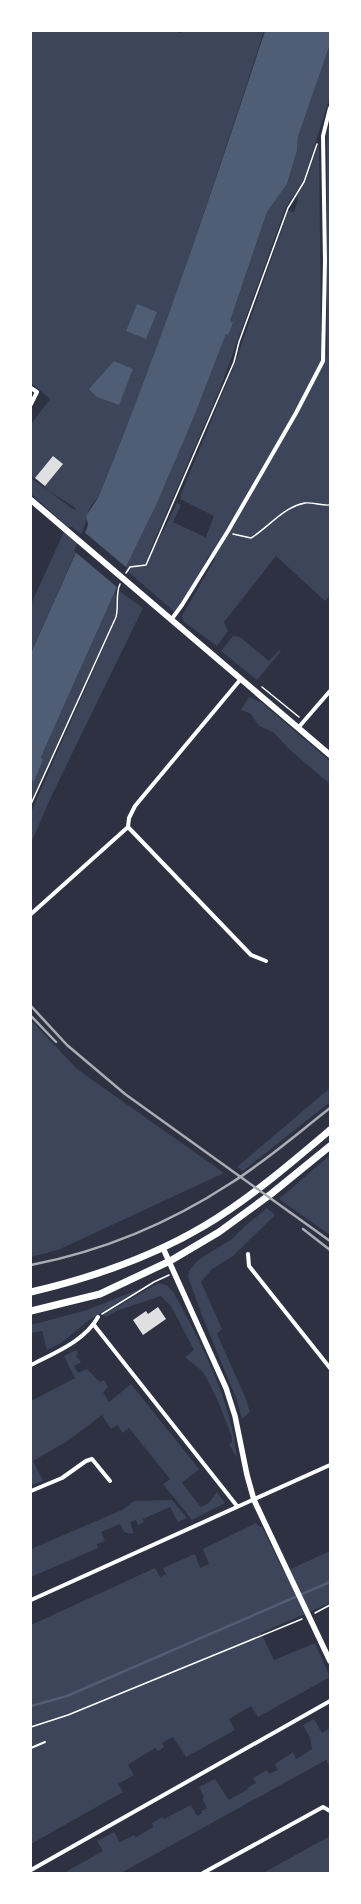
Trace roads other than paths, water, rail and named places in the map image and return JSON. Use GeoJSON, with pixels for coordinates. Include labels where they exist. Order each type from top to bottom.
{"type":"FeatureCollection","features":[{"type":"Feature","properties":{"kind":"main road"},"geometry":{"type":"LineString","coordinates":[[31,500],[240,680],[330,755]]}},
{"type":"Feature","properties":{"kind":"main road"},"geometry":{"type":"LineString","coordinates":[[31,1292],[89,1277],[163,1248],[205,1226],[260,1186],[330,1130]]}},
{"type":"Feature","properties":{"kind":"main road"},"geometry":{"type":"LineString","coordinates":[[31,1312],[100,1294],[170,1261],[219,1232],[271,1194],[330,1146]]}},
{"type":"Feature","properties":{"kind":"street"},"geometry":{"type":"LineString","coordinates":[[171,620],[228,531],[296,413],[323,361],[325,261],[323,136],[330,108]]}},
{"type":"Feature","properties":{"kind":"street"},"geometry":{"type":"LineString","coordinates":[[31,388],[37,392],[31,404]]}},
{"type":"Feature","properties":{"kind":"street"},"geometry":{"type":"LineString","coordinates":[[31,914],[128,827],[129,818],[136,806],[240,680]]}},
{"type":"Feature","properties":{"kind":"street"},"geometry":{"type":"LineString","coordinates":[[298,728],[330,690]]}},
{"type":"Feature","properties":{"kind":"street"},"geometry":{"type":"LineString","coordinates":[[128,827],[251,955],[266,961]]}},
{"type":"Feature","properties":{"kind":"street"},"geometry":{"type":"LineString","coordinates":[[163,1248],[226,1388],[235,1416],[247,1475],[254,1500],[330,1660]]}},
{"type":"Feature","properties":{"kind":"street"},"geometry":{"type":"LineString","coordinates":[[248,1254],[249,1266],[330,1368]]}},
{"type":"Feature","properties":{"kind":"street"},"geometry":{"type":"LineString","coordinates":[[31,1365],[68,1346],[94,1326],[98,1317]]}},
{"type":"Feature","properties":{"kind":"street"},"geometry":{"type":"LineString","coordinates":[[94,1326],[237,1506]]}},
{"type":"Feature","properties":{"kind":"street"},"geometry":{"type":"LineString","coordinates":[[31,1491],[62,1478],[86,1461],[92,1459],[110,1481]]}},
{"type":"Feature","properties":{"kind":"street"},"geometry":{"type":"LineString","coordinates":[[31,1600],[330,1465]]}},
{"type":"Feature","properties":{"kind":"street"},"geometry":{"type":"LineString","coordinates":[[31,1870],[330,1701]]}},
{"type":"Feature","properties":{"kind":"street"},"geometry":{"type":"LineString","coordinates":[[204,1873],[324,1807],[330,1811]]}},
{"type":"Feature","properties":{"kind":"lane"},"geometry":{"type":"LineString","coordinates":[[31,1748],[45,1742]]}},
{"type":"Feature","properties":{"kind":"waterway"},"geometry":{"type":"LineString","coordinates":[[31,1706],[67,1696],[330,1582]]}},
{"type":"Feature","properties":{"kind":"railway"},"geometry":{"type":"LineString","coordinates":[[31,1006],[67,1045],[125,1094],[330,1241]]}},
{"type":"Feature","properties":{"kind":"railway"},"geometry":{"type":"LineString","coordinates":[[31,1016],[56,1042]]}},
{"type":"Feature","properties":{"kind":"railway"},"geometry":{"type":"LineString","coordinates":[[31,1265],[84,1252],[110,1243],[135,1234],[184,1211],[257,1166],[330,1108]]}},
{"type":"Feature","properties":{"kind":"railway"},"geometry":{"type":"LineString","coordinates":[[303,1229],[330,1250]]}}]}
